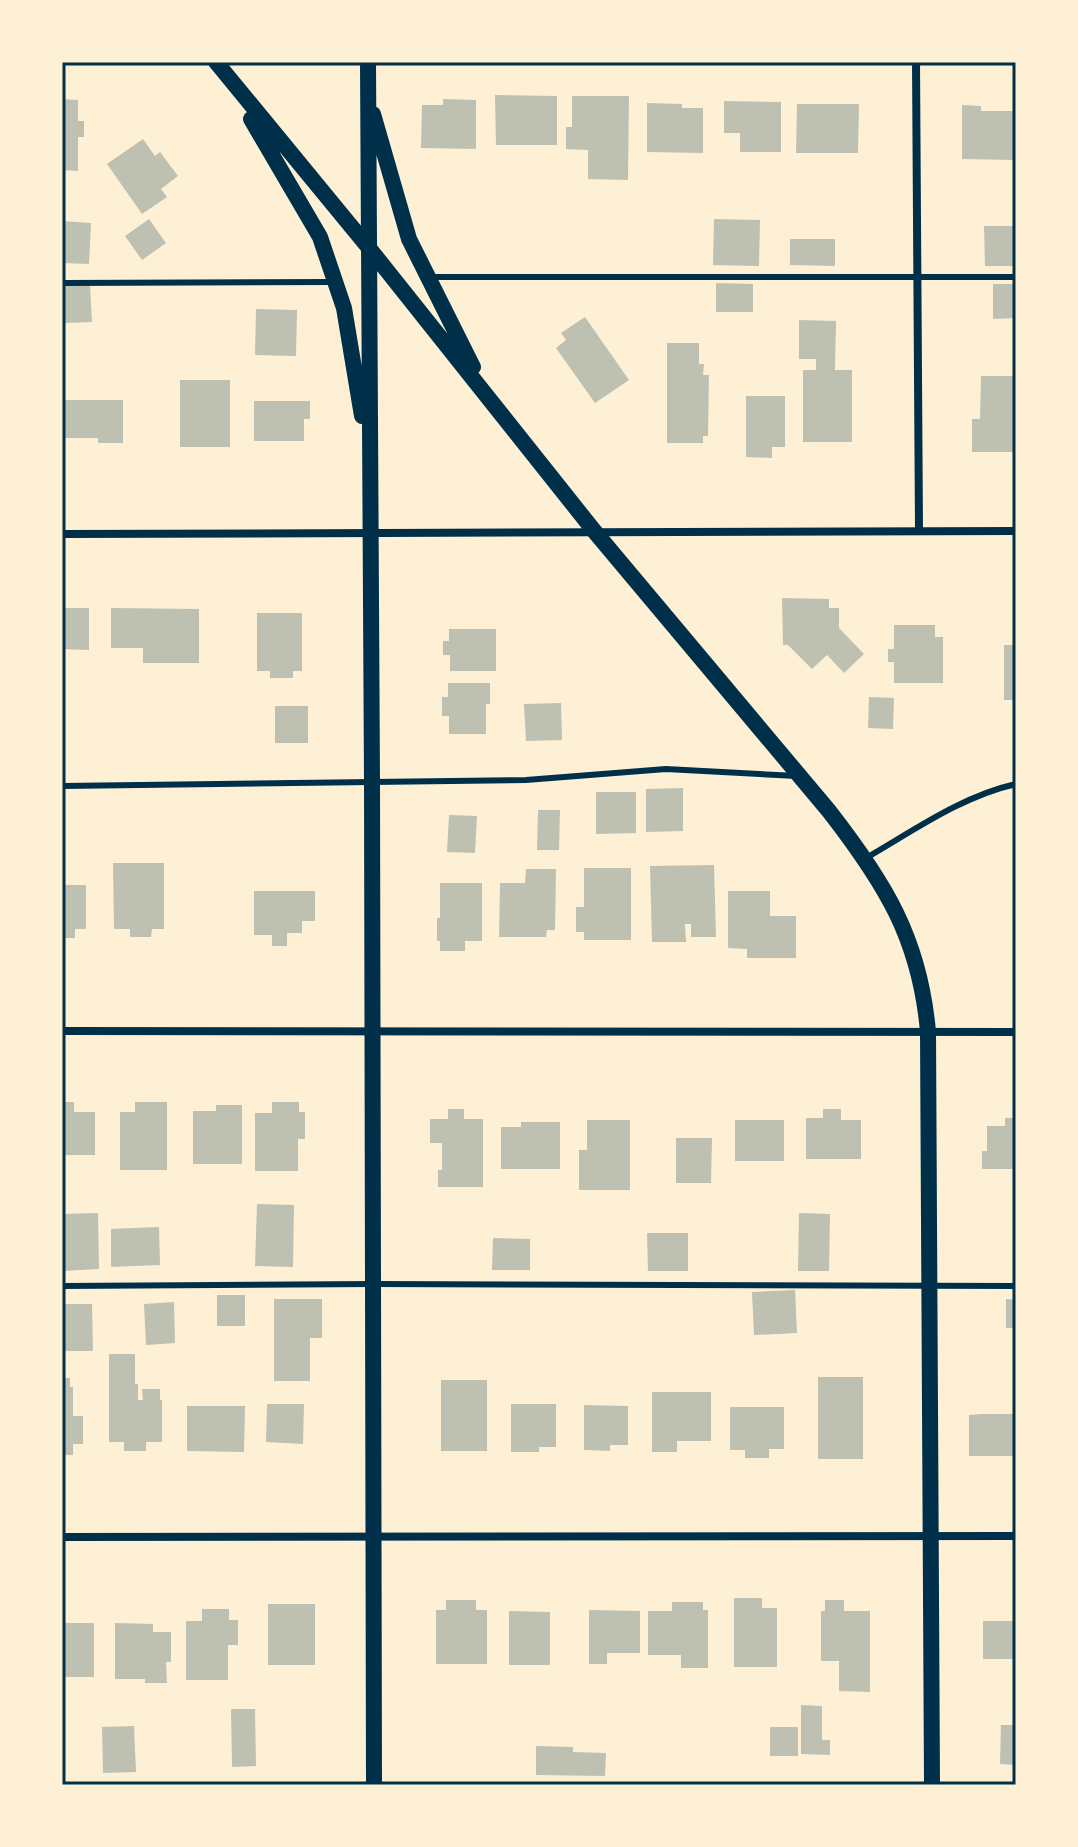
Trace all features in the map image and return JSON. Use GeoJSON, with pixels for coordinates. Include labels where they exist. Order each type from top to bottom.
{"type":"FeatureCollection","features":[{"type":"Feature","properties":{"kind":"main road"},"geometry":{"type":"LineString","coordinates":[[368,62],[374,1785]]}},
{"type":"Feature","properties":{"kind":"main road"},"geometry":{"type":"LineString","coordinates":[[221,69],[369,248],[595,532],[866,858],[896,911],[921,981],[928,1032],[932,1785]]}},
{"type":"Feature","properties":{"kind":"main road"},"geometry":{"type":"LineString","coordinates":[[221,69],[320,237],[344,308],[370,466]]}},
{"type":"Feature","properties":{"kind":"main road"},"geometry":{"type":"LineString","coordinates":[[368,95],[409,239],[488,397]]}},
{"type":"Feature","properties":{"kind":"street"},"geometry":{"type":"LineString","coordinates":[[916,62],[919,531]]}},
{"type":"Feature","properties":{"kind":"street"},"geometry":{"type":"LineString","coordinates":[[62,534],[1016,531]]}},
{"type":"Feature","properties":{"kind":"street"},"geometry":{"type":"LineString","coordinates":[[62,1031],[1016,1032]]}},
{"type":"Feature","properties":{"kind":"street"},"geometry":{"type":"LineString","coordinates":[[62,1537],[1016,1536]]}},
{"type":"Feature","properties":{"kind":"lane"},"geometry":{"type":"LineString","coordinates":[[427,277],[1016,277]]}},
{"type":"Feature","properties":{"kind":"lane"},"geometry":{"type":"LineString","coordinates":[[62,283],[335,282]]}},
{"type":"Feature","properties":{"kind":"lane"},"geometry":{"type":"LineString","coordinates":[[62,786],[526,780],[666,769],[800,776]]}},
{"type":"Feature","properties":{"kind":"lane"},"geometry":{"type":"LineString","coordinates":[[866,858],[972,799],[1016,784]]}},
{"type":"Feature","properties":{"kind":"lane"},"geometry":{"type":"LineString","coordinates":[[62,1286],[1016,1286]]}},
{"type":"Feature","properties":{"kind":"building"},"geometry":{"type":"Polygon","coordinates":[[[495,95],[557,96],[557,145],[496,145],[495,95]]]}},
{"type":"Feature","properties":{"kind":"building"},"geometry":{"type":"Polygon","coordinates":[[[572,96],[629,96],[628,180],[588,179],[588,150],[566,149],[566,127],[572,127],[572,96]]]}},
{"type":"Feature","properties":{"kind":"building"},"geometry":{"type":"Polygon","coordinates":[[[62,99],[78,100],[78,121],[84,121],[84,137],[78,137],[78,171],[62,170],[62,99]]]}},
{"type":"Feature","properties":{"kind":"building"},"geometry":{"type":"Polygon","coordinates":[[[443,99],[476,100],[476,149],[421,148],[422,105],[443,105],[443,99]]]}},
{"type":"Feature","properties":{"kind":"building"},"geometry":{"type":"Polygon","coordinates":[[[724,101],[781,102],[781,152],[740,152],[740,133],[724,133],[724,101]]]}},
{"type":"Feature","properties":{"kind":"building"},"geometry":{"type":"Polygon","coordinates":[[[647,103],[703,108],[703,153],[647,152],[647,103]]]}},
{"type":"Feature","properties":{"kind":"building"},"geometry":{"type":"Polygon","coordinates":[[[797,104],[859,104],[858,153],[796,153],[797,104]]]}},
{"type":"Feature","properties":{"kind":"building"},"geometry":{"type":"Polygon","coordinates":[[[962,105],[981,106],[981,111],[1016,111],[1016,160],[962,159],[962,105]]]}},
{"type":"Feature","properties":{"kind":"building"},"geometry":{"type":"Polygon","coordinates":[[[143,139],[155,156],[160,152],[178,176],[161,189],[167,197],[142,214],[107,164],[143,139]]]}},
{"type":"Feature","properties":{"kind":"building"},"geometry":{"type":"Polygon","coordinates":[[[149,219],[166,243],[142,260],[125,236],[149,219]]]}},
{"type":"Feature","properties":{"kind":"building"},"geometry":{"type":"Polygon","coordinates":[[[714,219],[760,220],[759,266],[713,265],[714,219]]]}},
{"type":"Feature","properties":{"kind":"building"},"geometry":{"type":"Polygon","coordinates":[[[62,221],[91,223],[89,264],[62,263],[62,221]]]}},
{"type":"Feature","properties":{"kind":"building"},"geometry":{"type":"Polygon","coordinates":[[[984,226],[1016,226],[1016,266],[985,266],[984,226]]]}},
{"type":"Feature","properties":{"kind":"building"},"geometry":{"type":"Polygon","coordinates":[[[790,239],[835,239],[835,266],[790,265],[790,239]]]}},
{"type":"Feature","properties":{"kind":"building"},"geometry":{"type":"Polygon","coordinates":[[[716,283],[753,284],[753,312],[716,312],[716,283]]]}},
{"type":"Feature","properties":{"kind":"building"},"geometry":{"type":"Polygon","coordinates":[[[993,284],[1016,284],[1016,318],[993,319],[993,284]]]}},
{"type":"Feature","properties":{"kind":"building"},"geometry":{"type":"Polygon","coordinates":[[[90,285],[92,322],[64,323],[62,286],[90,285]]]}},
{"type":"Feature","properties":{"kind":"building"},"geometry":{"type":"Polygon","coordinates":[[[256,309],[297,310],[296,356],[255,355],[256,309]]]}},
{"type":"Feature","properties":{"kind":"building"},"geometry":{"type":"Polygon","coordinates":[[[585,317],[629,380],[595,403],[556,348],[566,340],[561,333],[585,317]]]}},
{"type":"Feature","properties":{"kind":"building"},"geometry":{"type":"Polygon","coordinates":[[[799,320],[836,321],[835,370],[852,370],[852,442],[803,442],[803,370],[816,370],[816,359],[799,359],[799,320]]]}},
{"type":"Feature","properties":{"kind":"building"},"geometry":{"type":"Polygon","coordinates":[[[667,343],[699,343],[699,364],[704,364],[703,375],[709,375],[708,436],[703,436],[703,443],[667,443],[667,343]]]}},
{"type":"Feature","properties":{"kind":"building"},"geometry":{"type":"Polygon","coordinates":[[[981,376],[1016,376],[1016,452],[972,452],[972,419],[980,419],[981,376]]]}},
{"type":"Feature","properties":{"kind":"building"},"geometry":{"type":"Polygon","coordinates":[[[180,380],[230,380],[230,447],[180,447],[180,380]]]}},
{"type":"Feature","properties":{"kind":"building"},"geometry":{"type":"Polygon","coordinates":[[[746,396],[785,396],[785,447],[772,447],[772,458],[746,457],[746,396]]]}},
{"type":"Feature","properties":{"kind":"building"},"geometry":{"type":"Polygon","coordinates":[[[62,400],[123,400],[123,443],[98,443],[98,438],[62,438],[62,400]]]}},
{"type":"Feature","properties":{"kind":"building"},"geometry":{"type":"Polygon","coordinates":[[[254,401],[310,401],[310,419],[304,419],[304,441],[254,441],[254,401]]]}},
{"type":"Feature","properties":{"kind":"building"},"geometry":{"type":"Polygon","coordinates":[[[782,598],[829,599],[829,608],[839,608],[839,628],[864,654],[844,673],[827,655],[812,669],[788,645],[783,645],[782,598]]]}},
{"type":"Feature","properties":{"kind":"building"},"geometry":{"type":"Polygon","coordinates":[[[62,608],[89,608],[89,650],[62,649],[62,608]]]}},
{"type":"Feature","properties":{"kind":"building"},"geometry":{"type":"Polygon","coordinates":[[[111,608],[199,609],[199,663],[143,663],[143,648],[111,648],[111,608]]]}},
{"type":"Feature","properties":{"kind":"building"},"geometry":{"type":"Polygon","coordinates":[[[257,613],[302,613],[302,671],[293,671],[293,678],[270,678],[270,671],[257,671],[257,613]]]}},
{"type":"Feature","properties":{"kind":"building"},"geometry":{"type":"Polygon","coordinates":[[[894,625],[935,625],[935,637],[943,637],[943,683],[894,683],[894,662],[888,662],[888,649],[894,649],[894,625]]]}},
{"type":"Feature","properties":{"kind":"building"},"geometry":{"type":"Polygon","coordinates":[[[449,629],[496,629],[496,671],[450,671],[450,655],[443,655],[443,641],[449,641],[449,629]]]}},
{"type":"Feature","properties":{"kind":"building"},"geometry":{"type":"Polygon","coordinates":[[[1004,645],[1016,645],[1016,700],[1004,700],[1004,645]]]}},
{"type":"Feature","properties":{"kind":"building"},"geometry":{"type":"Polygon","coordinates":[[[448,683],[490,683],[486,734],[449,734],[449,716],[442,716],[442,697],[448,697],[448,683]]]}},
{"type":"Feature","properties":{"kind":"building"},"geometry":{"type":"Polygon","coordinates":[[[869,697],[894,698],[893,729],[868,728],[869,697]]]}},
{"type":"Feature","properties":{"kind":"building"},"geometry":{"type":"Polygon","coordinates":[[[561,703],[562,740],[526,741],[524,704],[561,703]]]}},
{"type":"Feature","properties":{"kind":"building"},"geometry":{"type":"Polygon","coordinates":[[[275,706],[308,706],[308,743],[275,743],[275,706]]]}},
{"type":"Feature","properties":{"kind":"building"},"geometry":{"type":"Polygon","coordinates":[[[683,788],[683,831],[646,832],[646,789],[683,788]]]}},
{"type":"Feature","properties":{"kind":"building"},"geometry":{"type":"Polygon","coordinates":[[[596,792],[636,792],[636,833],[596,834],[596,792]]]}},
{"type":"Feature","properties":{"kind":"building"},"geometry":{"type":"Polygon","coordinates":[[[538,810],[560,810],[559,850],[537,850],[538,810]]]}},
{"type":"Feature","properties":{"kind":"building"},"geometry":{"type":"Polygon","coordinates":[[[449,815],[477,816],[475,853],[447,852],[449,815]]]}},
{"type":"Feature","properties":{"kind":"building"},"geometry":{"type":"Polygon","coordinates":[[[113,863],[164,863],[164,929],[152,929],[151,937],[130,937],[130,929],[114,929],[113,863]]]}},
{"type":"Feature","properties":{"kind":"building"},"geometry":{"type":"Polygon","coordinates":[[[714,865],[716,937],[691,937],[691,924],[685,924],[686,942],[652,942],[650,866],[714,865]]]}},
{"type":"Feature","properties":{"kind":"building"},"geometry":{"type":"Polygon","coordinates":[[[584,868],[631,868],[631,940],[584,940],[584,932],[576,932],[576,907],[584,907],[584,868]]]}},
{"type":"Feature","properties":{"kind":"building"},"geometry":{"type":"Polygon","coordinates":[[[526,869],[556,869],[555,930],[547,930],[546,937],[499,937],[500,883],[525,883],[526,869]]]}},
{"type":"Feature","properties":{"kind":"building"},"geometry":{"type":"Polygon","coordinates":[[[440,883],[482,883],[482,941],[465,941],[465,951],[440,951],[437,918],[440,918],[440,883]]]}},
{"type":"Feature","properties":{"kind":"building"},"geometry":{"type":"Polygon","coordinates":[[[62,885],[86,885],[86,929],[75,929],[75,938],[62,938],[62,885]]]}},
{"type":"Feature","properties":{"kind":"building"},"geometry":{"type":"Polygon","coordinates":[[[254,891],[315,891],[315,921],[302,921],[302,933],[287,933],[287,946],[272,946],[272,935],[254,935],[254,891]]]}},
{"type":"Feature","properties":{"kind":"building"},"geometry":{"type":"Polygon","coordinates":[[[728,891],[770,891],[770,916],[796,916],[796,958],[747,958],[747,949],[728,948],[728,891]]]}},
{"type":"Feature","properties":{"kind":"building"},"geometry":{"type":"Polygon","coordinates":[[[62,1102],[74,1102],[74,1112],[95,1112],[95,1155],[62,1155],[62,1102]]]}},
{"type":"Feature","properties":{"kind":"building"},"geometry":{"type":"Polygon","coordinates":[[[135,1102],[167,1102],[167,1170],[120,1170],[120,1112],[135,1112],[135,1102]]]}},
{"type":"Feature","properties":{"kind":"building"},"geometry":{"type":"Polygon","coordinates":[[[272,1102],[299,1102],[299,1112],[305,1112],[305,1139],[298,1139],[298,1171],[255,1171],[255,1113],[272,1113],[272,1102]]]}},
{"type":"Feature","properties":{"kind":"building"},"geometry":{"type":"Polygon","coordinates":[[[216,1105],[242,1105],[242,1164],[193,1164],[193,1111],[216,1111],[216,1105]]]}},
{"type":"Feature","properties":{"kind":"building"},"geometry":{"type":"Polygon","coordinates":[[[448,1109],[464,1109],[464,1119],[483,1119],[483,1187],[438,1187],[438,1170],[442,1170],[442,1143],[430,1143],[430,1119],[448,1119],[448,1109]]]}},
{"type":"Feature","properties":{"kind":"building"},"geometry":{"type":"Polygon","coordinates":[[[823,1109],[841,1109],[841,1120],[861,1120],[861,1159],[806,1159],[806,1118],[823,1118],[823,1109]]]}},
{"type":"Feature","properties":{"kind":"building"},"geometry":{"type":"Polygon","coordinates":[[[1005,1118],[1016,1118],[1016,1169],[982,1169],[982,1151],[987,1151],[987,1126],[1005,1126],[1005,1118]]]}},
{"type":"Feature","properties":{"kind":"building"},"geometry":{"type":"Polygon","coordinates":[[[587,1120],[630,1120],[630,1190],[579,1190],[579,1150],[587,1150],[587,1120]]]}},
{"type":"Feature","properties":{"kind":"building"},"geometry":{"type":"Polygon","coordinates":[[[735,1120],[784,1120],[784,1161],[735,1161],[735,1120]]]}},
{"type":"Feature","properties":{"kind":"building"},"geometry":{"type":"Polygon","coordinates":[[[521,1122],[560,1122],[560,1169],[501,1169],[501,1127],[521,1127],[521,1122]]]}},
{"type":"Feature","properties":{"kind":"building"},"geometry":{"type":"Polygon","coordinates":[[[676,1138],[712,1138],[711,1183],[676,1183],[676,1138]]]}},
{"type":"Feature","properties":{"kind":"building"},"geometry":{"type":"Polygon","coordinates":[[[257,1204],[294,1205],[293,1267],[255,1266],[257,1204]]]}},
{"type":"Feature","properties":{"kind":"building"},"geometry":{"type":"Polygon","coordinates":[[[98,1213],[99,1269],[62,1271],[62,1214],[98,1213]]]}},
{"type":"Feature","properties":{"kind":"building"},"geometry":{"type":"Polygon","coordinates":[[[799,1213],[830,1214],[829,1271],[798,1271],[799,1213]]]}},
{"type":"Feature","properties":{"kind":"building"},"geometry":{"type":"Polygon","coordinates":[[[159,1227],[160,1265],[111,1267],[111,1229],[159,1227]]]}},
{"type":"Feature","properties":{"kind":"building"},"geometry":{"type":"Polygon","coordinates":[[[647,1233],[688,1233],[688,1271],[648,1271],[647,1233]]]}},
{"type":"Feature","properties":{"kind":"building"},"geometry":{"type":"Polygon","coordinates":[[[493,1238],[530,1239],[530,1270],[492,1270],[493,1238]]]}},
{"type":"Feature","properties":{"kind":"building"},"geometry":{"type":"Polygon","coordinates":[[[795,1290],[797,1333],[754,1335],[752,1292],[795,1290]]]}},
{"type":"Feature","properties":{"kind":"building"},"geometry":{"type":"Polygon","coordinates":[[[217,1295],[245,1295],[245,1326],[217,1326],[217,1295]]]}},
{"type":"Feature","properties":{"kind":"building"},"geometry":{"type":"Polygon","coordinates":[[[274,1299],[322,1299],[322,1338],[310,1338],[310,1381],[274,1381],[274,1299]]]}},
{"type":"Feature","properties":{"kind":"building"},"geometry":{"type":"Polygon","coordinates":[[[1006,1299],[1016,1300],[1016,1328],[1006,1328],[1006,1299]]]}},
{"type":"Feature","properties":{"kind":"building"},"geometry":{"type":"Polygon","coordinates":[[[174,1302],[175,1343],[146,1345],[144,1304],[174,1302]]]}},
{"type":"Feature","properties":{"kind":"building"},"geometry":{"type":"Polygon","coordinates":[[[62,1304],[92,1304],[93,1351],[62,1351],[62,1304]]]}},
{"type":"Feature","properties":{"kind":"building"},"geometry":{"type":"Polygon","coordinates":[[[109,1354],[135,1354],[138,1400],[143,1400],[142,1389],[160,1389],[162,1442],[146,1442],[146,1451],[124,1451],[124,1442],[109,1442],[109,1354]]]}},
{"type":"Feature","properties":{"kind":"building"},"geometry":{"type":"Polygon","coordinates":[[[818,1377],[863,1377],[863,1459],[818,1459],[818,1377]]]}},
{"type":"Feature","properties":{"kind":"building"},"geometry":{"type":"Polygon","coordinates":[[[62,1378],[70,1378],[70,1387],[73,1387],[73,1416],[83,1416],[83,1444],[73,1444],[73,1455],[62,1455],[62,1378]]]}},
{"type":"Feature","properties":{"kind":"building"},"geometry":{"type":"Polygon","coordinates":[[[441,1380],[487,1380],[487,1451],[441,1451],[441,1380]]]}},
{"type":"Feature","properties":{"kind":"building"},"geometry":{"type":"Polygon","coordinates":[[[652,1392],[711,1392],[711,1441],[677,1441],[677,1452],[652,1452],[652,1392]]]}},
{"type":"Feature","properties":{"kind":"building"},"geometry":{"type":"Polygon","coordinates":[[[267,1404],[304,1404],[303,1444],[266,1442],[267,1404]]]}},
{"type":"Feature","properties":{"kind":"building"},"geometry":{"type":"Polygon","coordinates":[[[511,1404],[556,1404],[556,1447],[539,1447],[539,1452],[511,1452],[511,1404]]]}},
{"type":"Feature","properties":{"kind":"building"},"geometry":{"type":"Polygon","coordinates":[[[584,1405],[628,1406],[628,1445],[610,1445],[610,1451],[584,1450],[584,1405]]]}},
{"type":"Feature","properties":{"kind":"building"},"geometry":{"type":"Polygon","coordinates":[[[187,1406],[245,1406],[244,1452],[187,1451],[187,1406]]]}},
{"type":"Feature","properties":{"kind":"building"},"geometry":{"type":"Polygon","coordinates":[[[730,1407],[784,1407],[784,1449],[769,1449],[769,1458],[745,1458],[745,1450],[730,1450],[730,1407]]]}},
{"type":"Feature","properties":{"kind":"building"},"geometry":{"type":"Polygon","coordinates":[[[1016,1414],[1016,1456],[969,1456],[969,1415],[1016,1414]]]}},
{"type":"Feature","properties":{"kind":"building"},"geometry":{"type":"Polygon","coordinates":[[[734,1598],[762,1598],[762,1608],[777,1608],[777,1667],[734,1667],[734,1598]]]}},
{"type":"Feature","properties":{"kind":"building"},"geometry":{"type":"Polygon","coordinates":[[[446,1600],[476,1600],[476,1610],[487,1610],[487,1664],[436,1664],[436,1610],[446,1610],[446,1600]]]}},
{"type":"Feature","properties":{"kind":"building"},"geometry":{"type":"Polygon","coordinates":[[[825,1600],[844,1600],[844,1611],[870,1611],[870,1692],[839,1691],[839,1661],[821,1661],[821,1611],[825,1611],[825,1600]]]}},
{"type":"Feature","properties":{"kind":"building"},"geometry":{"type":"Polygon","coordinates":[[[672,1602],[703,1602],[703,1610],[708,1610],[708,1668],[681,1668],[681,1655],[648,1655],[648,1611],[672,1611],[672,1602]]]}},
{"type":"Feature","properties":{"kind":"building"},"geometry":{"type":"Polygon","coordinates":[[[268,1604],[315,1604],[315,1665],[268,1665],[268,1604]]]}},
{"type":"Feature","properties":{"kind":"building"},"geometry":{"type":"Polygon","coordinates":[[[202,1609],[229,1609],[229,1620],[238,1620],[238,1645],[228,1645],[228,1680],[186,1680],[186,1621],[202,1621],[202,1609]]]}},
{"type":"Feature","properties":{"kind":"building"},"geometry":{"type":"Polygon","coordinates":[[[589,1610],[640,1611],[640,1653],[607,1653],[607,1664],[589,1664],[589,1610]]]}},
{"type":"Feature","properties":{"kind":"building"},"geometry":{"type":"Polygon","coordinates":[[[509,1611],[550,1612],[550,1665],[509,1665],[509,1611]]]}},
{"type":"Feature","properties":{"kind":"building"},"geometry":{"type":"Polygon","coordinates":[[[983,1621],[1016,1621],[1016,1659],[983,1659],[983,1621]]]}},
{"type":"Feature","properties":{"kind":"building"},"geometry":{"type":"Polygon","coordinates":[[[64,1623],[94,1623],[94,1677],[62,1677],[64,1623]]]}},
{"type":"Feature","properties":{"kind":"building"},"geometry":{"type":"Polygon","coordinates":[[[115,1623],[153,1624],[153,1632],[171,1632],[171,1662],[166,1662],[167,1683],[115,1679],[115,1623]]]}},
{"type":"Feature","properties":{"kind":"building"},"geometry":{"type":"Polygon","coordinates":[[[801,1705],[822,1706],[822,1740],[830,1740],[830,1755],[801,1754],[801,1705]]]}},
{"type":"Feature","properties":{"kind":"building"},"geometry":{"type":"Polygon","coordinates":[[[231,1709],[255,1709],[256,1766],[232,1767],[231,1709]]]}},
{"type":"Feature","properties":{"kind":"building"},"geometry":{"type":"Polygon","coordinates":[[[1001,1725],[1016,1725],[1016,1765],[1000,1764],[1001,1725]]]}},
{"type":"Feature","properties":{"kind":"building"},"geometry":{"type":"Polygon","coordinates":[[[134,1726],[136,1772],[103,1773],[102,1727],[134,1726]]]}},
{"type":"Feature","properties":{"kind":"building"},"geometry":{"type":"Polygon","coordinates":[[[770,1727],[798,1727],[798,1756],[770,1756],[770,1727]]]}},
{"type":"Feature","properties":{"kind":"building"},"geometry":{"type":"Polygon","coordinates":[[[536,1746],[573,1747],[573,1752],[606,1753],[605,1776],[536,1775],[536,1746]]]}}]}
